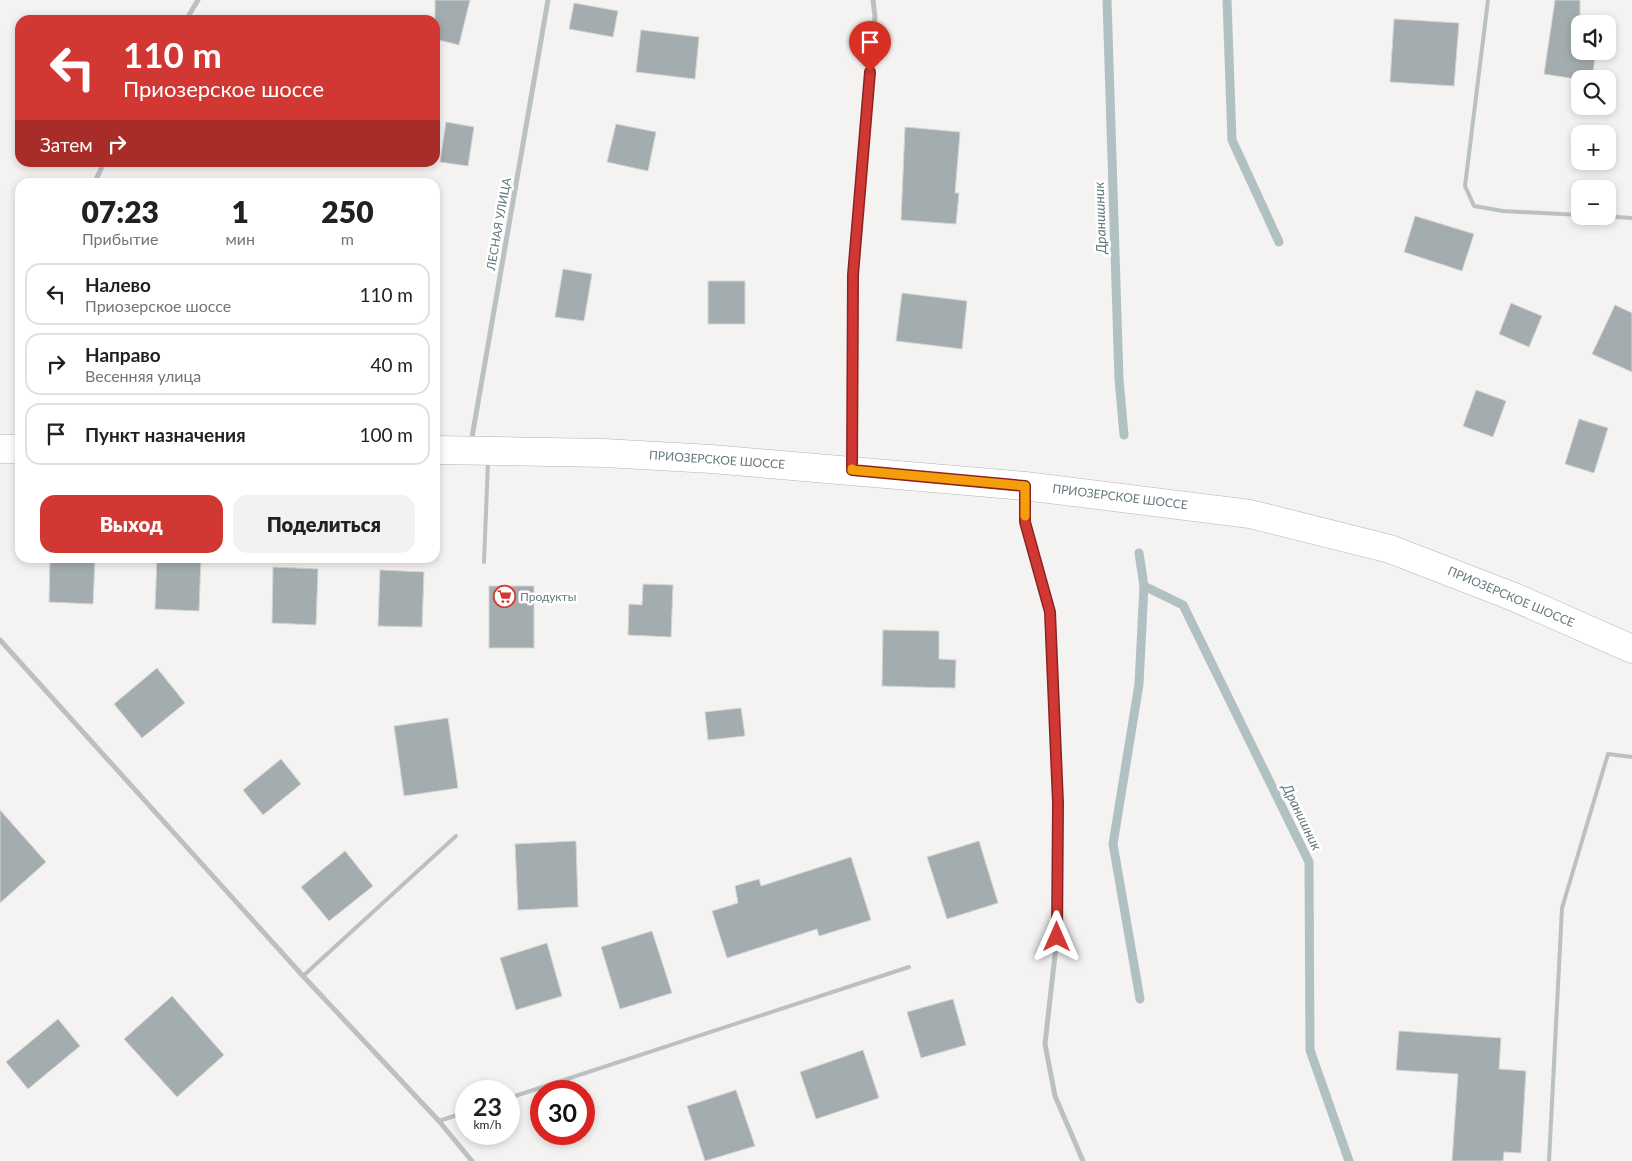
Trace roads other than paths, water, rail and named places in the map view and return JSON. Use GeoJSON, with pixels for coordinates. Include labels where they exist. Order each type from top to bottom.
{"type":"FeatureCollection","features":[{"type":"Feature","properties":{"kind":"main road"},"geometry":{"type":"LineString","coordinates":[[0,449],[15,449]]}},
{"type":"Feature","properties":{"kind":"main road","name":"ПРИОЗЕРСКОЕ ШОССЕ"},"geometry":{"type":"LineString","coordinates":[[440,450],[623,454],[852,470],[1025,486],[1250,514],[1390,549],[1514,597],[1632,650]]}},
{"type":"Feature","properties":{"kind":"street"},"geometry":{"type":"LineString","coordinates":[[189,15],[198,0]]}},
{"type":"Feature","properties":{"kind":"street","name":"ЛЕСНАЯ УЛИЦА"},"geometry":{"type":"LineString","coordinates":[[479,451],[548,0]]}},
{"type":"Feature","properties":{"kind":"street"},"geometry":{"type":"LineString","coordinates":[[852,470],[853,275],[875,16],[873,0]]}},
{"type":"Feature","properties":{"kind":"street"},"geometry":{"type":"LineString","coordinates":[[1025,486],[1025,522],[1050,612],[1058,803],[1057,937],[1045,1044],[1055,1096],[1083,1161]]}},
{"type":"Feature","properties":{"kind":"street"},"geometry":{"type":"LineString","coordinates":[[0,640],[303,976],[439,1120],[472,1161]]}},
{"type":"Feature","properties":{"kind":"lane"},"geometry":{"type":"LineString","coordinates":[[1488,0],[1465,186],[1474,206],[1503,211],[1571,215]]}},
{"type":"Feature","properties":{"kind":"lane"},"geometry":{"type":"LineString","coordinates":[[1616,217],[1632,218]]}},
{"type":"Feature","properties":{"kind":"lane"},"geometry":{"type":"LineString","coordinates":[[479,451],[484,562]]}},
{"type":"Feature","properties":{"kind":"lane"},"geometry":{"type":"LineString","coordinates":[[1549,1161],[1562,908],[1608,754],[1632,757]]}},
{"type":"Feature","properties":{"kind":"lane"},"geometry":{"type":"LineString","coordinates":[[303,976],[456,836]]}},
{"type":"Feature","properties":{"kind":"lane"},"geometry":{"type":"LineString","coordinates":[[520,1094],[909,967]]}},
{"type":"Feature","properties":{"kind":"lane"},"geometry":{"type":"LineString","coordinates":[[439,1120],[455,1115]]}},
{"type":"Feature","properties":{"kind":"waterway","name":"Дранишник"},"geometry":{"type":"LineString","coordinates":[[1107,0],[1119,379],[1124,435]]}},
{"type":"Feature","properties":{"kind":"waterway"},"geometry":{"type":"LineString","coordinates":[[1227,0],[1232,140],[1279,242]]}},
{"type":"Feature","properties":{"kind":"waterway"},"geometry":{"type":"LineString","coordinates":[[1139,553],[1144,586],[1139,684],[1113,844],[1140,999]]}},
{"type":"Feature","properties":{"kind":"waterway","name":"Дранишник"},"geometry":{"type":"LineString","coordinates":[[1144,586],[1183,605],[1309,862],[1310,1050],[1349,1161]]}},
{"type":"Feature","properties":{"kind":"place","name":"Продукты"},"geometry":{"type":"Point","coordinates":[504,597]}}]}
